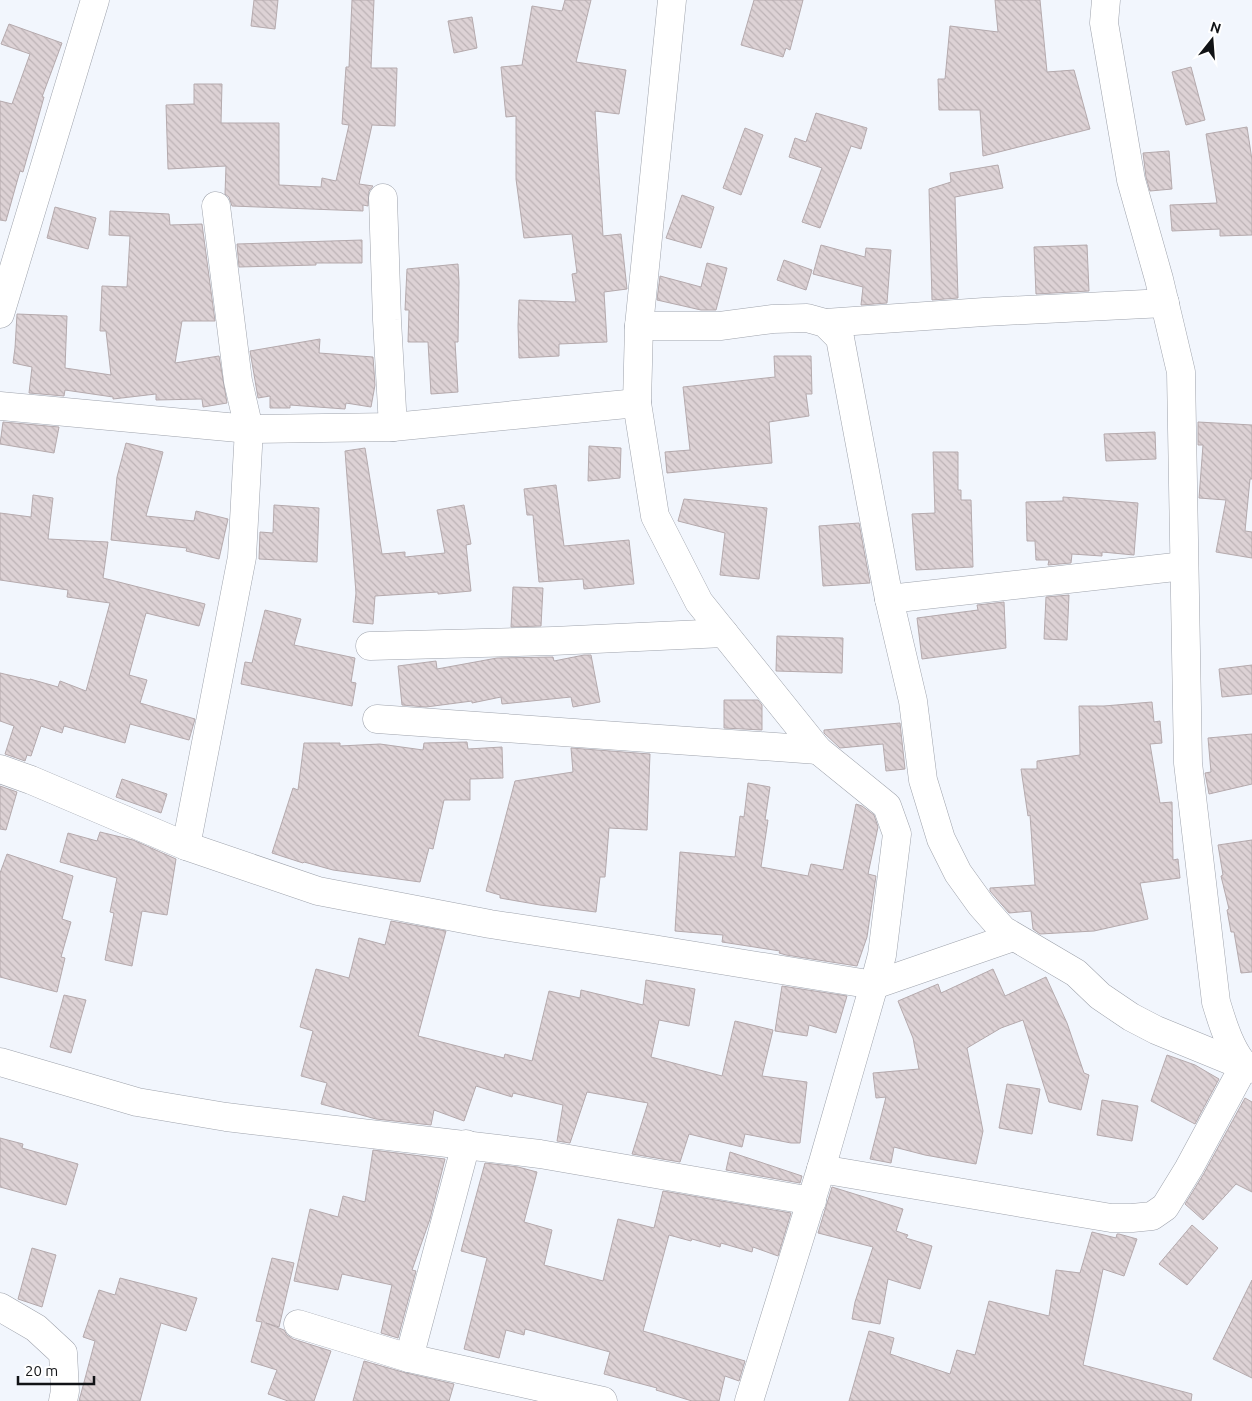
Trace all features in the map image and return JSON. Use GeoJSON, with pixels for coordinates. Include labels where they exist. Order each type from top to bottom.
{"type":"FeatureCollection","features":[{"type":"Feature","properties":{"kind":"street"},"geometry":{"type":"LineString","coordinates":[[0,314],[95,0]]}},
{"type":"Feature","properties":{"kind":"street"},"geometry":{"type":"LineString","coordinates":[[672,0],[639,326],[637,403],[655,516],[699,602],[818,750],[887,806],[897,834],[882,955],[874,986],[812,1201],[749,1401]]}},
{"type":"Feature","properties":{"kind":"street"},"geometry":{"type":"LineString","coordinates":[[1106,0],[1104,23],[1130,180],[1165,303],[1181,372],[1188,763],[1216,1002],[1227,1037],[1248,1069]]}},
{"type":"Feature","properties":{"kind":"street"},"geometry":{"type":"LineString","coordinates":[[383,198],[387,320],[394,427]]}},
{"type":"Feature","properties":{"kind":"street"},"geometry":{"type":"LineString","coordinates":[[186,846],[242,557],[249,429],[238,381],[216,206]]}},
{"type":"Feature","properties":{"kind":"street"},"geometry":{"type":"LineString","coordinates":[[639,326],[720,326],[773,319],[807,318],[825,323],[984,312],[1165,303]]}},
{"type":"Feature","properties":{"kind":"street"},"geometry":{"type":"LineString","coordinates":[[825,323],[840,338],[889,599],[913,702],[924,780],[941,839],[958,873],[981,905],[1003,930],[1076,973],[1100,996],[1131,1017],[1156,1030],[1248,1069]]}},
{"type":"Feature","properties":{"kind":"street"},"geometry":{"type":"LineString","coordinates":[[0,406],[249,429],[394,427],[637,403]]}},
{"type":"Feature","properties":{"kind":"street"},"geometry":{"type":"LineString","coordinates":[[889,599],[1184,566]]}},
{"type":"Feature","properties":{"kind":"street"},"geometry":{"type":"LineString","coordinates":[[370,646],[553,641],[724,633]]}},
{"type":"Feature","properties":{"kind":"street"},"geometry":{"type":"LineString","coordinates":[[376,719],[818,750]]}},
{"type":"Feature","properties":{"kind":"street"},"geometry":{"type":"LineString","coordinates":[[0,769],[31,780],[186,846],[318,891],[490,924],[663,950],[874,986],[1013,936]]}},
{"type":"Feature","properties":{"kind":"street"},"geometry":{"type":"LineString","coordinates":[[0,1062],[138,1102],[226,1117],[540,1154],[812,1201]]}},
{"type":"Feature","properties":{"kind":"street"},"geometry":{"type":"LineString","coordinates":[[821,1169],[1111,1218],[1152,1216],[1165,1207],[1248,1069]]}},
{"type":"Feature","properties":{"kind":"street"},"geometry":{"type":"LineString","coordinates":[[409,1358],[466,1144]]}},
{"type":"Feature","properties":{"kind":"street"},"geometry":{"type":"LineString","coordinates":[[0,1307],[36,1328],[63,1353],[65,1391],[63,1401]]}},
{"type":"Feature","properties":{"kind":"street"},"geometry":{"type":"LineString","coordinates":[[298,1324],[409,1358],[603,1401]]}},
{"type":"Feature","properties":{"kind":"building"},"geometry":{"type":"Polygon","coordinates":[[[254,0],[278,0],[275,29],[251,26],[254,0]]]}},
{"type":"Feature","properties":{"kind":"building"},"geometry":{"type":"Polygon","coordinates":[[[352,0],[374,0],[371,68],[397,68],[395,126],[372,125],[359,184],[373,186],[369,191],[368,206],[363,205],[363,211],[232,206],[229,197],[225,194],[226,166],[168,169],[166,105],[194,104],[194,84],[222,84],[221,123],[279,123],[279,185],[321,187],[322,178],[336,181],[349,125],[342,124],[346,67],[349,67],[352,0]]]}},
{"type":"Feature","properties":{"kind":"building"},"geometry":{"type":"Polygon","coordinates":[[[565,0],[591,0],[576,62],[626,70],[619,114],[595,111],[603,236],[621,234],[627,289],[604,292],[607,342],[559,344],[559,356],[519,358],[519,300],[576,302],[572,274],[577,273],[572,234],[524,238],[516,179],[516,116],[506,117],[501,67],[522,65],[532,6],[562,11],[565,0]]]}},
{"type":"Feature","properties":{"kind":"building"},"geometry":{"type":"Polygon","coordinates":[[[754,0],[803,0],[790,50],[786,48],[783,57],[741,45],[754,0]]]}},
{"type":"Feature","properties":{"kind":"building"},"geometry":{"type":"Polygon","coordinates":[[[995,0],[1040,0],[1047,72],[1074,70],[1090,129],[983,156],[980,110],[939,110],[938,79],[945,79],[950,26],[998,32],[995,0]]]}},
{"type":"Feature","properties":{"kind":"building"},"geometry":{"type":"Polygon","coordinates":[[[472,17],[477,48],[454,53],[448,21],[472,17]]]}},
{"type":"Feature","properties":{"kind":"building"},"geometry":{"type":"Polygon","coordinates":[[[9,24],[62,43],[42,97],[44,97],[23,172],[20,171],[6,221],[0,220],[0,101],[12,104],[30,54],[1,44],[9,24]]]}},
{"type":"Feature","properties":{"kind":"building"},"geometry":{"type":"Polygon","coordinates":[[[1191,67],[1205,120],[1186,125],[1172,72],[1191,67]]]}},
{"type":"Feature","properties":{"kind":"building"},"geometry":{"type":"Polygon","coordinates":[[[816,113],[867,128],[861,149],[851,146],[820,228],[802,222],[822,168],[789,157],[795,138],[806,142],[816,113]]]}},
{"type":"Feature","properties":{"kind":"building"},"geometry":{"type":"Polygon","coordinates":[[[1247,127],[1252,160],[1252,235],[1220,236],[1220,229],[1172,231],[1170,205],[1217,203],[1206,134],[1247,127]]]}},
{"type":"Feature","properties":{"kind":"building"},"geometry":{"type":"Polygon","coordinates":[[[745,128],[763,135],[741,195],[723,188],[745,128]]]}},
{"type":"Feature","properties":{"kind":"building"},"geometry":{"type":"Polygon","coordinates":[[[1169,151],[1172,189],[1150,191],[1143,153],[1169,151]]]}},
{"type":"Feature","properties":{"kind":"building"},"geometry":{"type":"Polygon","coordinates":[[[998,165],[1003,188],[955,197],[958,298],[932,300],[929,189],[951,182],[950,173],[998,165]]]}},
{"type":"Feature","properties":{"kind":"building"},"geometry":{"type":"Polygon","coordinates":[[[682,195],[714,207],[701,248],[666,238],[682,195]]]}},
{"type":"Feature","properties":{"kind":"building"},"geometry":{"type":"Polygon","coordinates":[[[55,207],[96,218],[88,249],[47,238],[55,207]]]}},
{"type":"Feature","properties":{"kind":"building"},"geometry":{"type":"Polygon","coordinates":[[[110,211],[169,214],[170,225],[202,224],[215,321],[182,321],[175,363],[219,356],[227,403],[203,407],[202,399],[156,400],[156,394],[113,399],[113,397],[65,390],[64,396],[29,393],[32,367],[13,363],[17,314],[67,316],[65,368],[111,375],[106,331],[100,331],[102,286],[127,287],[130,236],[109,235],[110,211]]]}},
{"type":"Feature","properties":{"kind":"building"},"geometry":{"type":"Polygon","coordinates":[[[362,240],[362,263],[239,267],[237,244],[362,240]]]}},
{"type":"Feature","properties":{"kind":"building"},"geometry":{"type":"Polygon","coordinates":[[[821,245],[865,257],[866,248],[891,250],[887,303],[861,305],[863,287],[813,274],[821,245]]]}},
{"type":"Feature","properties":{"kind":"building"},"geometry":{"type":"Polygon","coordinates":[[[1087,245],[1089,291],[1036,294],[1034,247],[1087,245]]]}},
{"type":"Feature","properties":{"kind":"building"},"geometry":{"type":"Polygon","coordinates":[[[784,260],[812,270],[806,290],[777,280],[784,260]]]}},
{"type":"Feature","properties":{"kind":"building"},"geometry":{"type":"Polygon","coordinates":[[[707,263],[727,268],[716,310],[701,310],[657,300],[660,276],[701,287],[707,263]]]}},
{"type":"Feature","properties":{"kind":"building"},"geometry":{"type":"Polygon","coordinates":[[[458,264],[458,342],[455,342],[458,392],[431,394],[428,342],[408,342],[409,310],[405,310],[407,269],[458,264]]]}},
{"type":"Feature","properties":{"kind":"building"},"geometry":{"type":"Polygon","coordinates":[[[320,339],[319,353],[373,357],[375,385],[371,407],[346,403],[345,409],[290,405],[290,408],[270,408],[270,396],[258,398],[250,351],[320,339]]]}},
{"type":"Feature","properties":{"kind":"building"},"geometry":{"type":"Polygon","coordinates":[[[774,356],[811,356],[812,394],[806,394],[809,416],[769,422],[772,463],[667,473],[665,452],[690,450],[683,387],[775,377],[774,356]]]}},
{"type":"Feature","properties":{"kind":"building"},"geometry":{"type":"Polygon","coordinates":[[[3,422],[59,427],[54,453],[0,444],[3,422]]]}},
{"type":"Feature","properties":{"kind":"building"},"geometry":{"type":"Polygon","coordinates":[[[1198,422],[1252,425],[1252,479],[1250,479],[1245,531],[1252,532],[1252,558],[1216,552],[1226,500],[1199,498],[1203,445],[1198,445],[1198,422]]]}},
{"type":"Feature","properties":{"kind":"building"},"geometry":{"type":"Polygon","coordinates":[[[1155,432],[1156,459],[1106,461],[1104,434],[1155,432]]]}},
{"type":"Feature","properties":{"kind":"building"},"geometry":{"type":"Polygon","coordinates":[[[126,443],[163,452],[146,516],[194,521],[196,511],[228,519],[219,559],[186,551],[187,548],[111,540],[117,477],[126,443]]]}},
{"type":"Feature","properties":{"kind":"building"},"geometry":{"type":"Polygon","coordinates":[[[589,446],[621,448],[620,478],[588,481],[589,446]]]}},
{"type":"Feature","properties":{"kind":"building"},"geometry":{"type":"Polygon","coordinates":[[[365,448],[382,554],[405,552],[405,557],[445,553],[437,510],[464,505],[471,544],[466,545],[471,591],[375,596],[373,624],[353,622],[356,593],[345,451],[365,448]]]}},
{"type":"Feature","properties":{"kind":"building"},"geometry":{"type":"Polygon","coordinates":[[[933,452],[958,452],[958,490],[961,490],[961,500],[971,500],[973,567],[916,570],[912,514],[935,513],[933,452]]]}},
{"type":"Feature","properties":{"kind":"building"},"geometry":{"type":"Polygon","coordinates":[[[556,485],[564,546],[629,540],[634,584],[584,589],[583,579],[539,582],[533,515],[527,515],[524,489],[556,485]]]}},
{"type":"Feature","properties":{"kind":"building"},"geometry":{"type":"Polygon","coordinates":[[[33,495],[53,498],[48,539],[108,542],[103,578],[205,604],[199,626],[146,613],[129,675],[147,680],[140,703],[195,719],[189,740],[130,724],[125,743],[64,726],[62,733],[41,726],[31,756],[27,755],[25,761],[5,754],[14,726],[0,721],[0,673],[58,687],[60,681],[86,691],[110,603],[67,597],[68,590],[0,580],[0,513],[31,517],[33,495]]]}},
{"type":"Feature","properties":{"kind":"building"},"geometry":{"type":"Polygon","coordinates":[[[1063,497],[1138,503],[1134,555],[1102,552],[1102,556],[1072,554],[1071,563],[1048,565],[1049,560],[1036,560],[1035,541],[1027,541],[1026,502],[1063,501],[1063,497]]]}},
{"type":"Feature","properties":{"kind":"building"},"geometry":{"type":"Polygon","coordinates":[[[684,499],[767,508],[759,579],[720,575],[725,533],[678,521],[684,499]]]}},
{"type":"Feature","properties":{"kind":"building"},"geometry":{"type":"Polygon","coordinates":[[[274,505],[319,508],[317,562],[259,559],[260,532],[273,533],[274,505]]]}},
{"type":"Feature","properties":{"kind":"building"},"geometry":{"type":"Polygon","coordinates":[[[859,523],[870,583],[823,586],[819,526],[859,523]]]}},
{"type":"Feature","properties":{"kind":"building"},"geometry":{"type":"Polygon","coordinates":[[[513,587],[543,588],[541,626],[511,627],[513,587]]]}},
{"type":"Feature","properties":{"kind":"building"},"geometry":{"type":"Polygon","coordinates":[[[1069,595],[1067,640],[1044,639],[1046,597],[1069,595]]]}},
{"type":"Feature","properties":{"kind":"building"},"geometry":{"type":"Polygon","coordinates":[[[1004,602],[1006,648],[922,659],[917,618],[978,610],[977,605],[1004,602]]]}},
{"type":"Feature","properties":{"kind":"building"},"geometry":{"type":"Polygon","coordinates":[[[265,610],[301,619],[294,645],[355,658],[351,682],[356,683],[352,706],[241,684],[245,662],[252,663],[265,610]]]}},
{"type":"Feature","properties":{"kind":"building"},"geometry":{"type":"Polygon","coordinates":[[[777,636],[843,638],[842,673],[776,671],[777,636]]]}},
{"type":"Feature","properties":{"kind":"building"},"geometry":{"type":"Polygon","coordinates":[[[591,655],[600,702],[573,707],[571,697],[502,704],[501,697],[472,703],[472,701],[426,707],[402,705],[398,666],[436,661],[437,669],[497,658],[553,657],[554,661],[591,655]]]}},
{"type":"Feature","properties":{"kind":"building"},"geometry":{"type":"Polygon","coordinates":[[[1252,665],[1252,694],[1222,697],[1219,669],[1252,665]]]}},
{"type":"Feature","properties":{"kind":"building"},"geometry":{"type":"Polygon","coordinates":[[[724,700],[758,700],[762,705],[762,730],[724,728],[724,700]]]}},
{"type":"Feature","properties":{"kind":"building"},"geometry":{"type":"Polygon","coordinates":[[[1152,702],[1154,722],[1160,721],[1162,743],[1150,744],[1160,803],[1172,802],[1173,860],[1178,859],[1180,878],[1140,883],[1148,919],[1094,931],[1040,934],[1033,929],[1031,911],[1009,913],[990,891],[990,888],[1035,885],[1030,815],[1028,816],[1021,769],[1037,769],[1037,761],[1080,755],[1079,706],[1152,702]]]}},
{"type":"Feature","properties":{"kind":"building"},"geometry":{"type":"Polygon","coordinates":[[[900,723],[905,769],[886,771],[883,744],[840,748],[824,733],[824,730],[900,723]]]}},
{"type":"Feature","properties":{"kind":"building"},"geometry":{"type":"Polygon","coordinates":[[[1252,734],[1252,784],[1209,794],[1205,773],[1211,772],[1208,738],[1252,734]]]}},
{"type":"Feature","properties":{"kind":"building"},"geometry":{"type":"Polygon","coordinates":[[[467,742],[468,749],[502,747],[503,778],[470,779],[470,800],[444,800],[433,849],[429,848],[420,882],[333,870],[272,853],[293,788],[298,790],[304,743],[340,743],[340,746],[380,744],[423,750],[424,743],[467,742]]]}},
{"type":"Feature","properties":{"kind":"building"},"geometry":{"type":"Polygon","coordinates":[[[571,748],[650,754],[647,830],[609,828],[605,877],[600,877],[596,912],[500,898],[500,895],[486,891],[515,781],[573,772],[571,748]]]}},
{"type":"Feature","properties":{"kind":"building"},"geometry":{"type":"Polygon","coordinates":[[[122,779],[167,794],[161,813],[116,797],[122,779]]]}},
{"type":"Feature","properties":{"kind":"building"},"geometry":{"type":"Polygon","coordinates":[[[748,783],[770,787],[765,820],[768,820],[761,867],[808,876],[811,864],[843,870],[856,804],[874,815],[878,827],[868,874],[876,876],[867,937],[857,966],[786,955],[779,953],[780,951],[722,942],[723,935],[675,931],[680,852],[735,857],[740,816],[744,817],[748,783]]]}},
{"type":"Feature","properties":{"kind":"building"},"geometry":{"type":"Polygon","coordinates":[[[0,786],[17,792],[6,830],[0,829],[0,786]]]}},
{"type":"Feature","properties":{"kind":"building"},"geometry":{"type":"Polygon","coordinates":[[[100,832],[133,840],[176,859],[167,915],[142,911],[132,966],[105,960],[114,913],[110,912],[117,878],[60,862],[68,833],[97,841],[100,832]]]}},
{"type":"Feature","properties":{"kind":"building"},"geometry":{"type":"Polygon","coordinates":[[[1252,840],[1252,972],[1241,973],[1234,932],[1231,932],[1227,910],[1229,909],[1221,876],[1223,875],[1218,845],[1252,840]]]}},
{"type":"Feature","properties":{"kind":"building"},"geometry":{"type":"Polygon","coordinates":[[[7,854],[73,876],[62,919],[71,922],[61,957],[65,958],[57,992],[0,977],[0,873],[7,854]]]}},
{"type":"Feature","properties":{"kind":"building"},"geometry":{"type":"Polygon","coordinates":[[[391,921],[446,931],[418,1036],[504,1058],[505,1054],[532,1061],[549,991],[580,998],[581,990],[643,1005],[646,980],[695,989],[689,1026],[659,1020],[651,1057],[722,1076],[735,1021],[773,1030],[762,1076],[807,1082],[800,1143],[745,1134],[742,1147],[689,1134],[680,1162],[632,1154],[648,1103],[587,1092],[570,1143],[557,1141],[563,1105],[513,1093],[512,1097],[476,1086],[464,1121],[434,1110],[431,1125],[376,1119],[321,1104],[327,1083],[301,1076],[313,1031],[300,1027],[316,969],[349,978],[359,938],[385,945],[391,921]]]}},
{"type":"Feature","properties":{"kind":"building"},"geometry":{"type":"Polygon","coordinates":[[[993,969],[1005,996],[1046,977],[1067,1023],[1084,1073],[1089,1075],[1081,1110],[1049,1102],[1023,1020],[1001,1028],[967,1048],[983,1131],[976,1164],[925,1155],[894,1147],[891,1163],[870,1159],[886,1097],[876,1098],[873,1073],[919,1069],[913,1038],[898,1001],[938,984],[941,993],[993,969]]]}},
{"type":"Feature","properties":{"kind":"building"},"geometry":{"type":"Polygon","coordinates":[[[782,986],[847,996],[836,1033],[809,1025],[807,1036],[775,1031],[782,986]]]}},
{"type":"Feature","properties":{"kind":"building"},"geometry":{"type":"Polygon","coordinates":[[[64,995],[86,1000],[71,1053],[50,1047],[64,995]]]}},
{"type":"Feature","properties":{"kind":"building"},"geometry":{"type":"Polygon","coordinates":[[[1167,1055],[1195,1065],[1219,1079],[1195,1124],[1151,1101],[1167,1055]]]}},
{"type":"Feature","properties":{"kind":"building"},"geometry":{"type":"Polygon","coordinates":[[[1007,1084],[1040,1089],[1032,1134],[999,1128],[1007,1084]]]}},
{"type":"Feature","properties":{"kind":"building"},"geometry":{"type":"Polygon","coordinates":[[[1245,1098],[1252,1102],[1252,1192],[1236,1184],[1203,1220],[1185,1204],[1245,1098]]]}},
{"type":"Feature","properties":{"kind":"building"},"geometry":{"type":"Polygon","coordinates":[[[1102,1100],[1138,1106],[1132,1141],[1097,1135],[1102,1100]]]}},
{"type":"Feature","properties":{"kind":"building"},"geometry":{"type":"Polygon","coordinates":[[[0,1138],[23,1144],[22,1148],[78,1164],[66,1205],[0,1187],[0,1138]]]}},
{"type":"Feature","properties":{"kind":"building"},"geometry":{"type":"Polygon","coordinates":[[[373,1150],[445,1159],[430,1219],[412,1270],[416,1271],[398,1338],[381,1333],[392,1285],[342,1274],[338,1290],[294,1281],[310,1209],[338,1217],[343,1196],[365,1202],[373,1150]]]}},
{"type":"Feature","properties":{"kind":"building"},"geometry":{"type":"Polygon","coordinates":[[[730,1152],[802,1176],[800,1183],[726,1170],[730,1152]]]}},
{"type":"Feature","properties":{"kind":"building"},"geometry":{"type":"Polygon","coordinates":[[[485,1163],[518,1167],[537,1172],[524,1222],[552,1230],[544,1265],[603,1281],[618,1219],[654,1228],[663,1191],[791,1213],[778,1256],[753,1247],[752,1252],[721,1243],[720,1247],[669,1235],[643,1331],[745,1361],[739,1381],[725,1376],[719,1401],[692,1401],[656,1390],[657,1388],[604,1374],[610,1352],[525,1329],[524,1335],[506,1330],[499,1358],[464,1349],[487,1258],[461,1251],[485,1163]]]}},
{"type":"Feature","properties":{"kind":"building"},"geometry":{"type":"Polygon","coordinates":[[[832,1187],[903,1209],[896,1231],[908,1235],[906,1238],[932,1246],[920,1289],[888,1279],[880,1324],[852,1319],[855,1302],[873,1247],[818,1233],[832,1187]]]}},
{"type":"Feature","properties":{"kind":"building"},"geometry":{"type":"Polygon","coordinates":[[[1192,1225],[1218,1248],[1187,1285],[1159,1264],[1192,1225]]]}},
{"type":"Feature","properties":{"kind":"building"},"geometry":{"type":"Polygon","coordinates":[[[1092,1232],[1116,1238],[1117,1234],[1119,1234],[1137,1239],[1124,1276],[1103,1269],[1083,1365],[1192,1394],[1191,1401],[849,1401],[869,1331],[894,1338],[890,1354],[950,1374],[957,1350],[975,1355],[989,1301],[1049,1316],[1056,1270],[1080,1273],[1092,1232]]]}},
{"type":"Feature","properties":{"kind":"building"},"geometry":{"type":"Polygon","coordinates":[[[32,1248],[56,1255],[42,1307],[18,1299],[32,1248]]]}},
{"type":"Feature","properties":{"kind":"building"},"geometry":{"type":"Polygon","coordinates":[[[272,1258],[294,1263],[279,1327],[266,1323],[284,1330],[293,1339],[331,1351],[314,1401],[288,1401],[268,1394],[277,1370],[251,1362],[262,1322],[256,1321],[272,1258]]]}},
{"type":"Feature","properties":{"kind":"building"},"geometry":{"type":"Polygon","coordinates":[[[120,1278],[197,1298],[186,1331],[161,1323],[140,1401],[79,1401],[95,1341],[83,1337],[99,1290],[115,1295],[120,1278]]]}},
{"type":"Feature","properties":{"kind":"building"},"geometry":{"type":"Polygon","coordinates":[[[1252,1280],[1252,1378],[1213,1359],[1252,1280]]]}},
{"type":"Feature","properties":{"kind":"building"},"geometry":{"type":"Polygon","coordinates":[[[364,1361],[454,1384],[449,1401],[353,1401],[364,1361]]]}}]}
